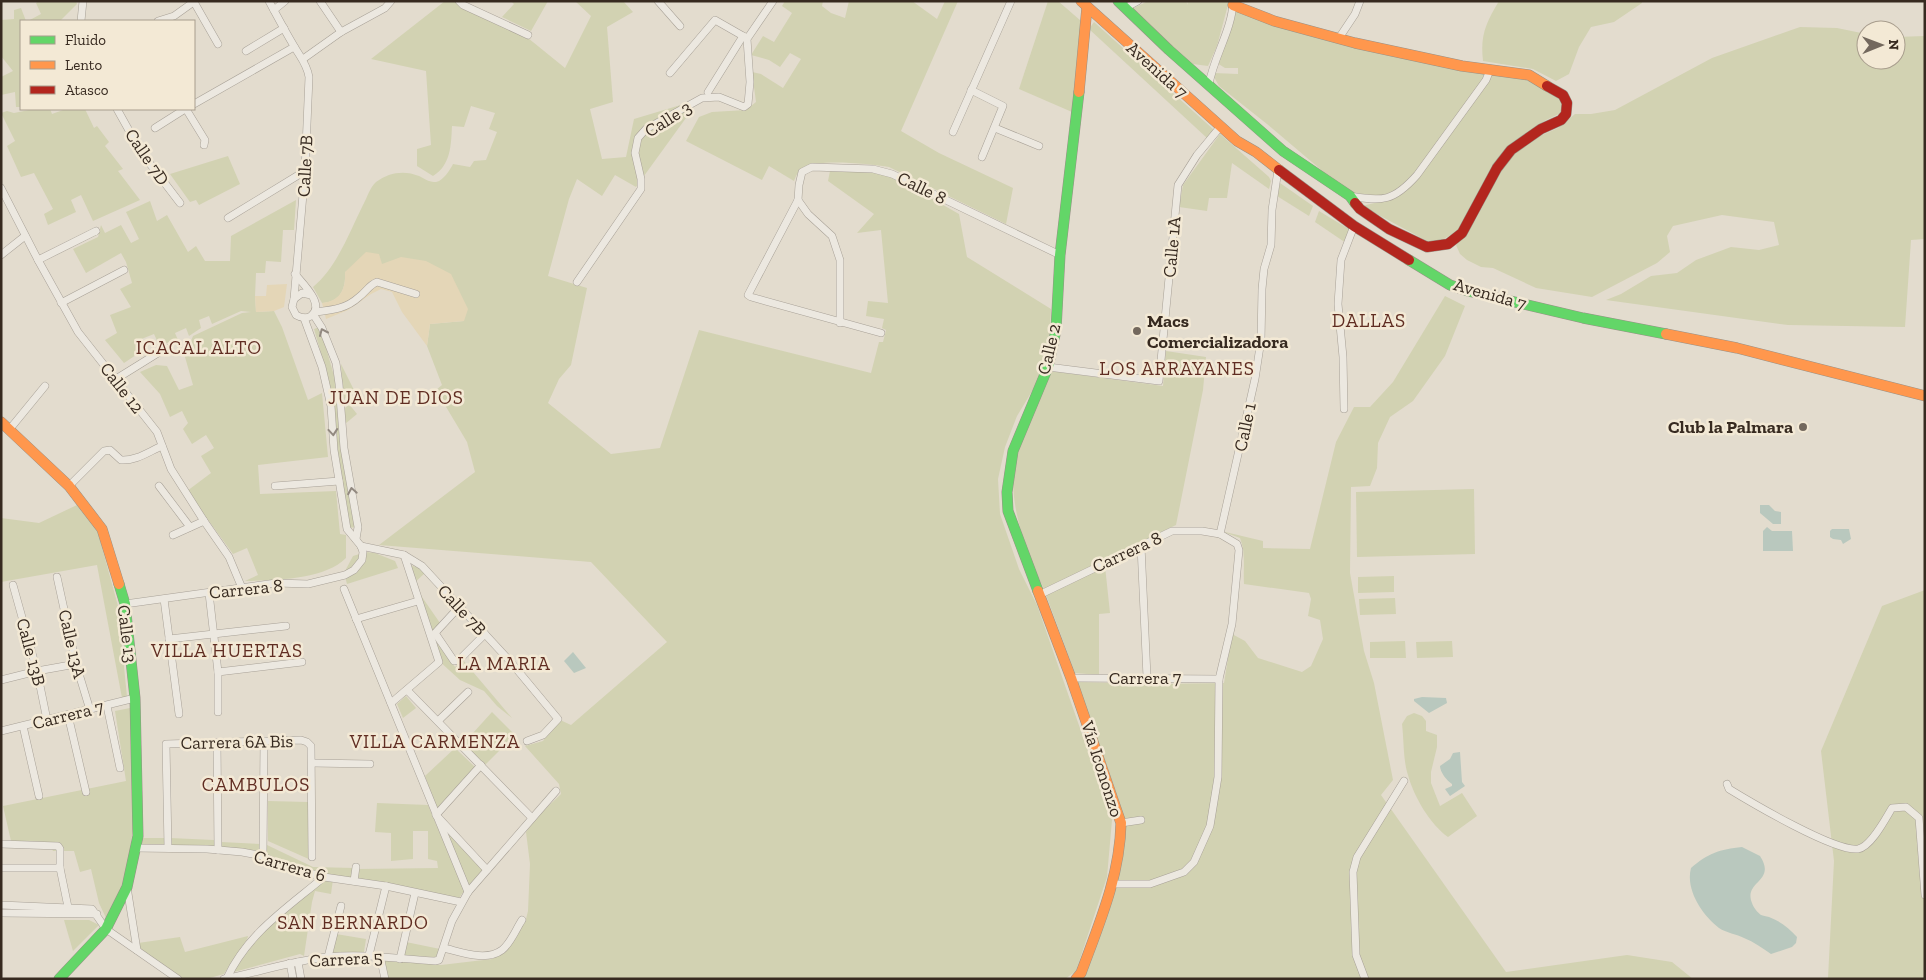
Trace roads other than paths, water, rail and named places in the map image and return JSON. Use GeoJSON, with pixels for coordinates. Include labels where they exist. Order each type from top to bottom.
{"type":"FeatureCollection","features":[{"type":"Feature","properties":{"kind":"main road"},"geometry":{"type":"LineString","coordinates":[[1122,4],[1169,50],[1283,151],[1350,196],[1360,209],[1388,229],[1427,247],[1448,244],[1462,233],[1497,168],[1511,150],[1524,139],[1561,120],[1566,114],[1567,103],[1563,95],[1530,75],[1425,59],[1274,21],[1233,3]]}},
{"type":"Feature","properties":{"kind":"main road","name":"Avenida 7"},"geometry":{"type":"LineString","coordinates":[[1084,4],[1237,140],[1256,152],[1316,200],[1354,226],[1450,285],[1583,318],[1736,348],[1925,396]]}},
{"type":"Feature","properties":{"kind":"main road","name":"Calle 2"},"geometry":{"type":"LineString","coordinates":[[1071,676],[1008,511],[1007,492],[1013,450],[1048,367],[1056,330],[1060,255],[1073,150],[1084,4]]}},
{"type":"Feature","properties":{"kind":"main road","name":"Calle 13"},"geometry":{"type":"LineString","coordinates":[[5,426],[68,486],[102,529],[125,604],[135,698],[138,836],[127,887],[106,929],[59,979]]}},
{"type":"Feature","properties":{"kind":"main road","name":"Vía Icononzo"},"geometry":{"type":"LineString","coordinates":[[1071,676],[1121,823],[1118,863],[1112,884],[1081,972],[1076,979]]}},
{"type":"Feature","properties":{"kind":"street"},"geometry":{"type":"LineString","coordinates":[[82,20],[83,1]]}},
{"type":"Feature","properties":{"kind":"street"},"geometry":{"type":"LineString","coordinates":[[269,1],[294,47],[303,59],[342,32],[385,8],[391,1]]}},
{"type":"Feature","properties":{"kind":"street"},"geometry":{"type":"LineString","coordinates":[[274,10],[285,1]]}},
{"type":"Feature","properties":{"kind":"street"},"geometry":{"type":"LineString","coordinates":[[320,1],[342,32]]}},
{"type":"Feature","properties":{"kind":"street"},"geometry":{"type":"LineString","coordinates":[[459,1],[463,5],[528,35]]}},
{"type":"Feature","properties":{"kind":"street"},"geometry":{"type":"LineString","coordinates":[[658,1],[680,26]]}},
{"type":"Feature","properties":{"kind":"street"},"geometry":{"type":"LineString","coordinates":[[708,92],[745,37],[773,1]]}},
{"type":"Feature","properties":{"kind":"street"},"geometry":{"type":"LineString","coordinates":[[953,132],[1010,1]]}},
{"type":"Feature","properties":{"kind":"street"},"geometry":{"type":"LineString","coordinates":[[1122,4],[1138,1]]}},
{"type":"Feature","properties":{"kind":"street"},"geometry":{"type":"LineString","coordinates":[[1339,38],[1355,14],[1360,1]]}},
{"type":"Feature","properties":{"kind":"street"},"geometry":{"type":"LineString","coordinates":[[161,20],[174,16],[194,2],[218,44]]}},
{"type":"Feature","properties":{"kind":"street"},"geometry":{"type":"LineString","coordinates":[[1209,84],[1212,70],[1232,14],[1233,3]]}},
{"type":"Feature","properties":{"kind":"street"},"geometry":{"type":"LineString","coordinates":[[670,73],[715,20],[745,37]]}},
{"type":"Feature","properties":{"kind":"street"},"geometry":{"type":"LineString","coordinates":[[246,51],[284,28]]}},
{"type":"Feature","properties":{"kind":"street","name":"Calle 3"},"geometry":{"type":"LineString","coordinates":[[577,282],[641,189],[635,153],[638,138],[646,129],[702,98],[719,97],[744,107],[748,104],[750,99],[745,37]]}},
{"type":"Feature","properties":{"kind":"street"},"geometry":{"type":"LineString","coordinates":[[195,103],[294,47]]}},
{"type":"Feature","properties":{"kind":"street","name":"Calle 7B"},"geometry":{"type":"LineString","coordinates":[[294,299],[305,171],[309,77],[308,68],[303,59]]}},
{"type":"Feature","properties":{"kind":"street"},"geometry":{"type":"LineString","coordinates":[[1350,196],[1383,200],[1404,189],[1417,175],[1486,80],[1490,70]]}},
{"type":"Feature","properties":{"kind":"street"},"geometry":{"type":"LineString","coordinates":[[971,90],[1003,106],[982,157]]}},
{"type":"Feature","properties":{"kind":"street","name":"Calle 7D"},"geometry":{"type":"LineString","coordinates":[[118,110],[141,152],[180,203]]}},
{"type":"Feature","properties":{"kind":"street"},"geometry":{"type":"LineString","coordinates":[[155,128],[183,110]]}},
{"type":"Feature","properties":{"kind":"street"},"geometry":{"type":"LineString","coordinates":[[186,110],[206,140],[204,145]]}},
{"type":"Feature","properties":{"kind":"street","name":"Calle 1A"},"geometry":{"type":"LineString","coordinates":[[1048,367],[1159,381],[1178,185],[1197,155],[1221,126]]}},
{"type":"Feature","properties":{"kind":"street"},"geometry":{"type":"LineString","coordinates":[[995,128],[1039,146]]}},
{"type":"Feature","properties":{"kind":"street","name":"Calle 8"},"geometry":{"type":"LineString","coordinates":[[798,200],[802,172],[812,167],[873,169],[892,174],[1060,255]]}},
{"type":"Feature","properties":{"kind":"street","name":"Calle 1"},"geometry":{"type":"LineString","coordinates":[[1220,534],[1255,379],[1261,340],[1262,289],[1271,244],[1272,210],[1278,170]]}},
{"type":"Feature","properties":{"kind":"street"},"geometry":{"type":"LineString","coordinates":[[228,218],[305,171]]}},
{"type":"Feature","properties":{"kind":"street","name":"Calle 12"},"geometry":{"type":"LineString","coordinates":[[2,190],[78,332],[157,432],[171,469],[229,557],[242,588]]}},
{"type":"Feature","properties":{"kind":"street"},"geometry":{"type":"LineString","coordinates":[[840,323],[840,260],[838,250],[832,236],[808,214],[798,200],[748,290],[748,295],[840,323],[881,333]]}},
{"type":"Feature","properties":{"kind":"street"},"geometry":{"type":"LineString","coordinates":[[1344,408],[1343,357],[1338,304],[1342,260],[1354,226]]}},
{"type":"Feature","properties":{"kind":"street"},"geometry":{"type":"LineString","coordinates":[[38,260],[96,231]]}},
{"type":"Feature","properties":{"kind":"street"},"geometry":{"type":"LineString","coordinates":[[1,255],[25,236]]}},
{"type":"Feature","properties":{"kind":"street"},"geometry":{"type":"LineString","coordinates":[[61,303],[124,270]]}},
{"type":"Feature","properties":{"kind":"street"},"geometry":{"type":"LineString","coordinates":[[295,274],[316,303],[314,313],[336,362],[344,448],[358,527],[359,543]]}},
{"type":"Feature","properties":{"kind":"street"},"geometry":{"type":"LineString","coordinates":[[311,295],[302,293],[294,299],[292,303],[293,311],[296,315],[304,318],[314,313],[340,310],[359,298],[372,284],[377,282],[416,294]]}},
{"type":"Feature","properties":{"kind":"street"},"geometry":{"type":"LineString","coordinates":[[304,318],[322,367],[331,406],[334,450],[347,529],[359,543]]}},
{"type":"Feature","properties":{"kind":"street"},"geometry":{"type":"LineString","coordinates":[[116,379],[166,348]]}},
{"type":"Feature","properties":{"kind":"street"},"geometry":{"type":"LineString","coordinates":[[5,426],[44,386]]}},
{"type":"Feature","properties":{"kind":"street"},"geometry":{"type":"LineString","coordinates":[[68,486],[104,451],[110,450],[121,460],[129,460],[162,446]]}},
{"type":"Feature","properties":{"kind":"street"},"geometry":{"type":"LineString","coordinates":[[275,486],[339,481]]}},
{"type":"Feature","properties":{"kind":"street"},"geometry":{"type":"LineString","coordinates":[[159,486],[190,527]]}},
{"type":"Feature","properties":{"kind":"street"},"geometry":{"type":"LineString","coordinates":[[174,535],[204,521]]}},
{"type":"Feature","properties":{"kind":"street","name":"Carrera 8"},"geometry":{"type":"LineString","coordinates":[[1039,595],[1172,531],[1202,531],[1220,534]]}},
{"type":"Feature","properties":{"kind":"street"},"geometry":{"type":"LineString","coordinates":[[1112,884],[1150,884],[1184,872],[1194,862],[1210,826],[1218,777],[1219,678],[1232,624],[1240,550],[1237,544],[1220,534]]}},
{"type":"Feature","properties":{"kind":"street","name":"Calle 7B"},"geometry":{"type":"LineString","coordinates":[[359,543],[404,555],[422,566],[485,634],[558,719],[542,735],[527,741]]}},
{"type":"Feature","properties":{"kind":"street","name":"Carrera 8"},"geometry":{"type":"LineString","coordinates":[[125,604],[276,584],[308,584],[336,578],[354,570],[362,560],[363,552],[359,543]]}},
{"type":"Feature","properties":{"kind":"street"},"geometry":{"type":"LineString","coordinates":[[1141,546],[1147,677]]}},
{"type":"Feature","properties":{"kind":"street"},"geometry":{"type":"LineString","coordinates":[[391,703],[439,662],[404,555]]}},
{"type":"Feature","properties":{"kind":"street","name":"Calle 13A"},"geometry":{"type":"LineString","coordinates":[[57,577],[76,664],[90,710]]}},
{"type":"Feature","properties":{"kind":"street","name":"Calle 13B"},"geometry":{"type":"LineString","coordinates":[[13,585],[37,671],[47,720]]}},
{"type":"Feature","properties":{"kind":"street"},"geometry":{"type":"LineString","coordinates":[[344,589],[468,892]]}},
{"type":"Feature","properties":{"kind":"street"},"geometry":{"type":"LineString","coordinates":[[209,593],[218,672],[218,712]]}},
{"type":"Feature","properties":{"kind":"street"},"geometry":{"type":"LineString","coordinates":[[164,599],[178,714]]}},
{"type":"Feature","properties":{"kind":"street"},"geometry":{"type":"LineString","coordinates":[[356,619],[418,601]]}},
{"type":"Feature","properties":{"kind":"street"},"geometry":{"type":"LineString","coordinates":[[460,607],[435,633],[454,661],[459,660],[485,634]]}},
{"type":"Feature","properties":{"kind":"street"},"geometry":{"type":"LineString","coordinates":[[169,639],[286,626]]}},
{"type":"Feature","properties":{"kind":"street"},"geometry":{"type":"LineString","coordinates":[[218,672],[302,662]]}},
{"type":"Feature","properties":{"kind":"street"},"geometry":{"type":"LineString","coordinates":[[1,680],[76,664]]}},
{"type":"Feature","properties":{"kind":"street","name":"Carrera 7"},"geometry":{"type":"LineString","coordinates":[[1071,676],[1219,678]]}},
{"type":"Feature","properties":{"kind":"street"},"geometry":{"type":"LineString","coordinates":[[407,690],[532,818]]}},
{"type":"Feature","properties":{"kind":"street"},"geometry":{"type":"LineString","coordinates":[[438,721],[468,692]]}},
{"type":"Feature","properties":{"kind":"street","name":"Carrera 7"},"geometry":{"type":"LineString","coordinates":[[1,731],[135,698]]}},
{"type":"Feature","properties":{"kind":"street"},"geometry":{"type":"LineString","coordinates":[[107,706],[120,768]]}},
{"type":"Feature","properties":{"kind":"street"},"geometry":{"type":"LineString","coordinates":[[68,715],[86,792]]}},
{"type":"Feature","properties":{"kind":"street"},"geometry":{"type":"LineString","coordinates":[[23,726],[39,796]]}},
{"type":"Feature","properties":{"kind":"street","name":"Carrera 6A Bis"},"geometry":{"type":"LineString","coordinates":[[168,848],[166,744],[301,740],[307,742],[310,746],[312,763]]}},
{"type":"Feature","properties":{"kind":"street"},"geometry":{"type":"LineString","coordinates":[[263,856],[264,741]]}},
{"type":"Feature","properties":{"kind":"street"},"geometry":{"type":"LineString","coordinates":[[216,742],[218,850]]}},
{"type":"Feature","properties":{"kind":"street"},"geometry":{"type":"LineString","coordinates":[[312,857],[312,763],[370,764]]}},
{"type":"Feature","properties":{"kind":"street"},"geometry":{"type":"LineString","coordinates":[[436,815],[481,765]]}},
{"type":"Feature","properties":{"kind":"street"},"geometry":{"type":"LineString","coordinates":[[1365,979],[1356,955],[1354,872],[1357,857],[1404,781]]}},
{"type":"Feature","properties":{"kind":"street"},"geometry":{"type":"LineString","coordinates":[[1727,784],[1729,789],[1756,806],[1834,845],[1858,849],[1869,843],[1892,808],[1906,807],[1919,818],[1925,895]]}},
{"type":"Feature","properties":{"kind":"street"},"geometry":{"type":"LineString","coordinates":[[522,920],[502,950],[491,955],[471,954],[444,948],[452,921],[468,892],[556,791]]}},
{"type":"Feature","properties":{"kind":"street"},"geometry":{"type":"LineString","coordinates":[[436,815],[487,870]]}},
{"type":"Feature","properties":{"kind":"street"},"geometry":{"type":"LineString","coordinates":[[1121,823],[1141,820]]}},
{"type":"Feature","properties":{"kind":"street"},"geometry":{"type":"LineString","coordinates":[[1,844],[58,846],[60,849],[60,868],[68,907]]}},
{"type":"Feature","properties":{"kind":"street","name":"Carrera 6"},"geometry":{"type":"LineString","coordinates":[[135,848],[218,850],[263,856],[280,865],[324,877],[386,886],[461,902]]}},
{"type":"Feature","properties":{"kind":"street"},"geometry":{"type":"LineString","coordinates":[[354,881],[356,867]]}},
{"type":"Feature","properties":{"kind":"street"},"geometry":{"type":"LineString","coordinates":[[1,868],[60,868]]}},
{"type":"Feature","properties":{"kind":"street"},"geometry":{"type":"LineString","coordinates":[[229,978],[236,959],[259,931],[324,877]]}},
{"type":"Feature","properties":{"kind":"street"},"geometry":{"type":"LineString","coordinates":[[369,955],[386,886]]}},
{"type":"Feature","properties":{"kind":"street","name":"Calle 13"},"geometry":{"type":"LineString","coordinates":[[127,887],[137,950]]}},
{"type":"Feature","properties":{"kind":"street"},"geometry":{"type":"LineString","coordinates":[[400,959],[415,893]]}},
{"type":"Feature","properties":{"kind":"street"},"geometry":{"type":"LineString","coordinates":[[1,905],[92,909],[106,929],[178,979]]}},
{"type":"Feature","properties":{"kind":"street"},"geometry":{"type":"LineString","coordinates":[[328,957],[341,906]]}},
{"type":"Feature","properties":{"kind":"street"},"geometry":{"type":"LineString","coordinates":[[1,913],[97,914]]}},
{"type":"Feature","properties":{"kind":"street","name":"Carrera 5"},"geometry":{"type":"LineString","coordinates":[[229,978],[328,957],[369,955],[435,961],[439,960],[444,948]]}},
{"type":"Feature","properties":{"kind":"street"},"geometry":{"type":"LineString","coordinates":[[380,956],[385,979]]}},
{"type":"Feature","properties":{"kind":"street"},"geometry":{"type":"LineString","coordinates":[[293,979],[294,963]]}},
{"type":"Feature","properties":{"kind":"street"},"geometry":{"type":"LineString","coordinates":[[294,963],[301,979]]}},
{"type":"Feature","properties":{"kind":"street"},"geometry":{"type":"LineString","coordinates":[[263,970],[266,979]]}},
{"type":"Feature","properties":{"kind":"place","name":"Macs Comercializadora"},"geometry":{"type":"Point","coordinates":[1137,331]}},
{"type":"Feature","properties":{"kind":"place","name":"Club la Palmara"},"geometry":{"type":"Point","coordinates":[1803,427]}},
{"type":"Feature","properties":{"kind":"district","name":"DALLAS"},"geometry":{"type":"Point","coordinates":[1369,320]}},
{"type":"Feature","properties":{"kind":"district","name":"ICACAL ALTO"},"geometry":{"type":"Point","coordinates":[199,347]}},
{"type":"Feature","properties":{"kind":"district","name":"LOS ARRAYANES"},"geometry":{"type":"Point","coordinates":[1177,368]}},
{"type":"Feature","properties":{"kind":"district","name":"JUAN DE DIOS"},"geometry":{"type":"Point","coordinates":[396,397]}},
{"type":"Feature","properties":{"kind":"district","name":"VILLA HUERTAS"},"geometry":{"type":"Point","coordinates":[227,650]}},
{"type":"Feature","properties":{"kind":"district","name":"LA MARIA"},"geometry":{"type":"Point","coordinates":[504,663]}},
{"type":"Feature","properties":{"kind":"district","name":"VILLA CARMENZA"},"geometry":{"type":"Point","coordinates":[435,741]}},
{"type":"Feature","properties":{"kind":"district","name":"CAMBULOS"},"geometry":{"type":"Point","coordinates":[256,784]}},
{"type":"Feature","properties":{"kind":"district","name":"SAN BERNARDO"},"geometry":{"type":"Point","coordinates":[353,922]}}]}
